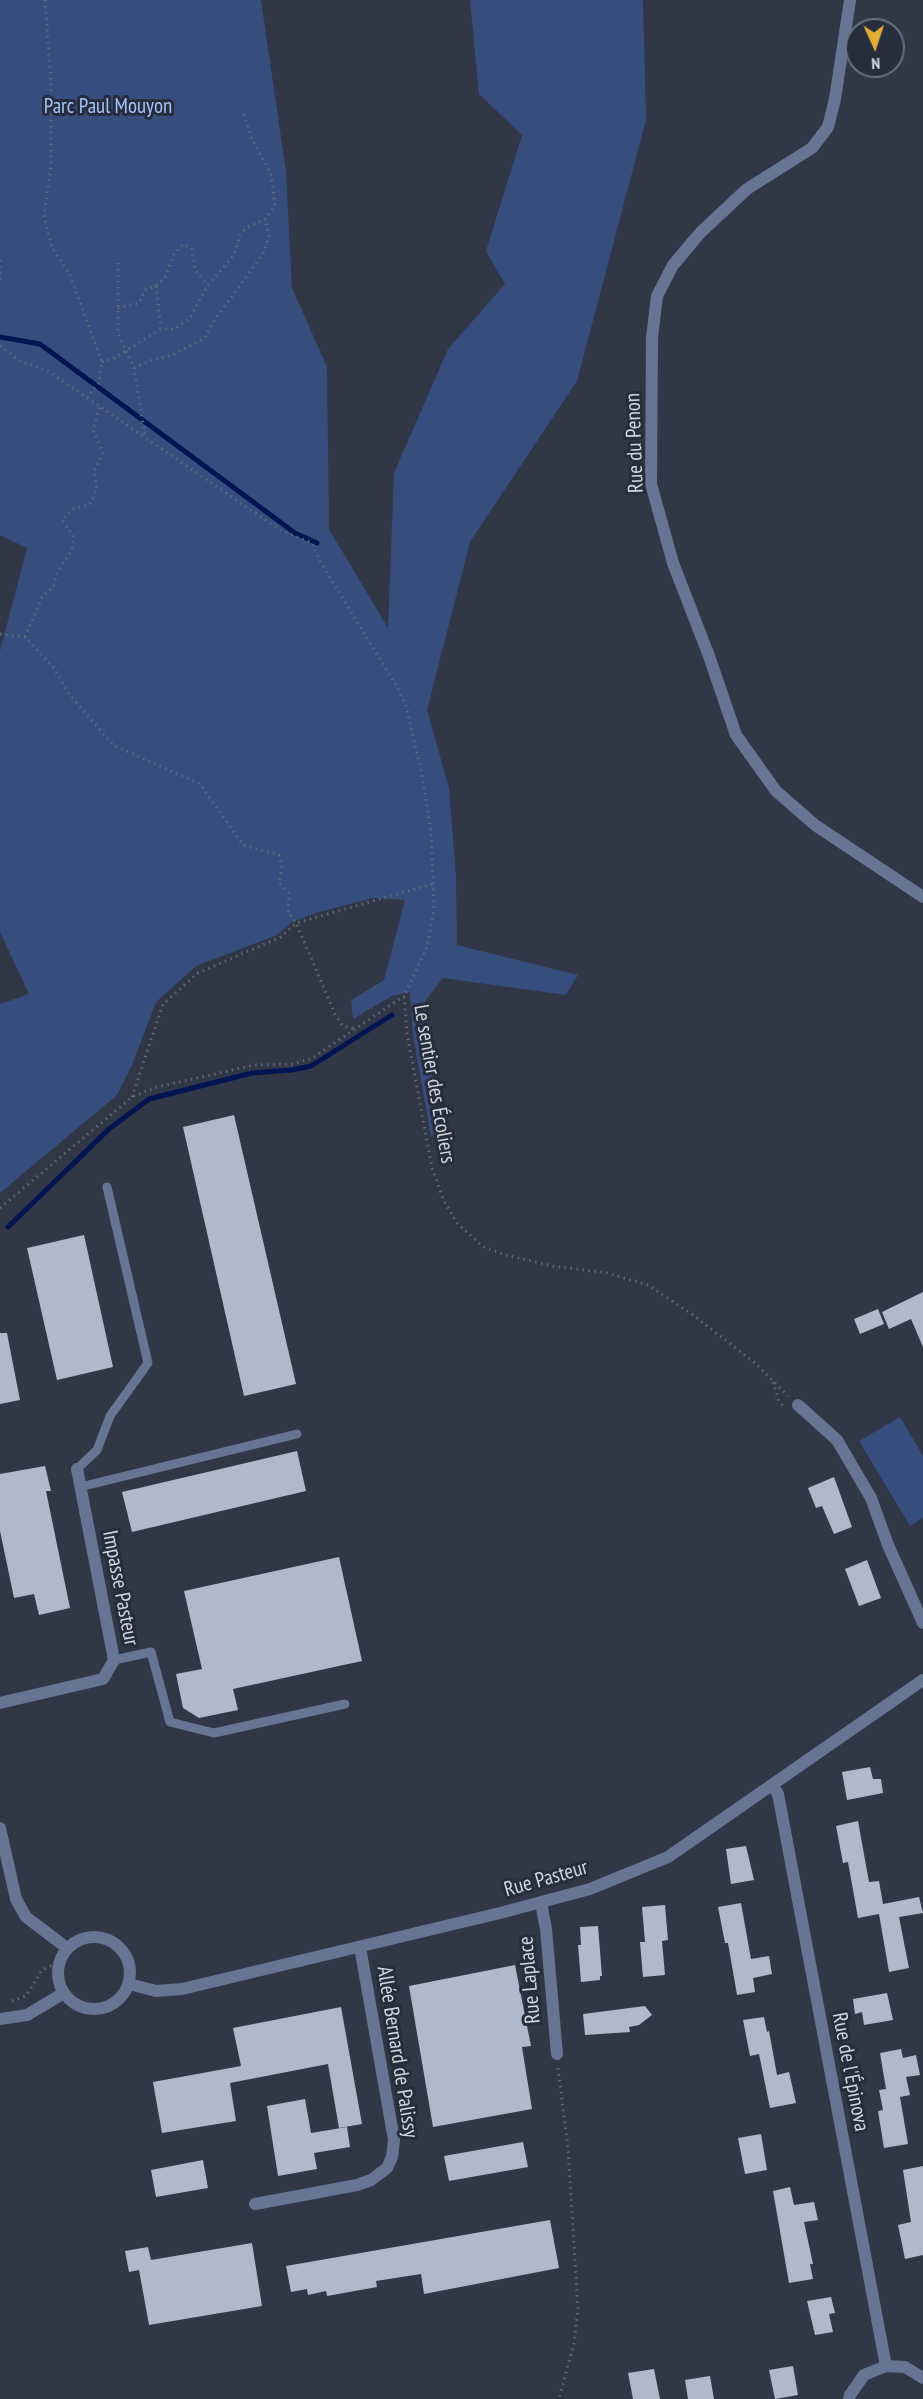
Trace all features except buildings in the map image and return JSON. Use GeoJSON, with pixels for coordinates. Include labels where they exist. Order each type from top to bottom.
{"type":"FeatureCollection","features":[{"type":"Feature","properties":{"kind":"street","name":"Rue du Penon"},"geometry":{"type":"LineString","coordinates":[[850,0],[835,99],[828,127],[812,148],[747,189],[701,232],[673,265],[657,296],[652,338],[651,484],[673,563],[709,656],[736,735],[776,790],[815,825],[923,897]]}},
{"type":"Feature","properties":{"kind":"street"},"geometry":{"type":"LineString","coordinates":[[798,1405],[837,1440],[871,1497],[888,1545],[923,1623]]}},
{"type":"Feature","properties":{"kind":"street","name":"Impasse Pasteur"},"geometry":{"type":"LineString","coordinates":[[0,1703],[103,1679],[114,1660],[77,1469]]}},
{"type":"Feature","properties":{"kind":"street","name":"Rue Pasteur"},"geometry":{"type":"LineString","coordinates":[[129,1984],[156,1991],[182,1989],[541,1903],[590,1888],[668,1857],[923,1680]]}},
{"type":"Feature","properties":{"kind":"street","name":"Rue de l'Épinova"},"geometry":{"type":"LineString","coordinates":[[773,1786],[778,1794],[886,2366]]}},
{"type":"Feature","properties":{"kind":"street"},"geometry":{"type":"LineString","coordinates":[[0,1828],[16,1899],[26,1917],[67,1948]]}},
{"type":"Feature","properties":{"kind":"street","name":"Rue Laplace"},"geometry":{"type":"LineString","coordinates":[[541,1903],[546,1929],[557,2054]]}},
{"type":"Feature","properties":{"kind":"street"},"geometry":{"type":"LineString","coordinates":[[97,1936],[107,1938],[117,1944],[129,1962],[131,1973],[124,1994],[105,2008],[82,2007],[72,2002],[63,1993],[58,1978],[59,1962],[67,1948],[86,1937],[97,1936]]}},
{"type":"Feature","properties":{"kind":"street","name":"Allée Bernard de Palissy"},"geometry":{"type":"LineString","coordinates":[[255,2204],[364,2183],[387,2168],[392,2157],[394,2140],[360,1947]]}},
{"type":"Feature","properties":{"kind":"street"},"geometry":{"type":"LineString","coordinates":[[0,2019],[27,2015],[63,1993]]}},
{"type":"Feature","properties":{"kind":"street"},"geometry":{"type":"LineString","coordinates":[[849,2399],[864,2375],[886,2366],[905,2367],[923,2378]]}},
{"type":"Feature","properties":{"kind":"lane"},"geometry":{"type":"LineString","coordinates":[[77,1469],[97,1450],[110,1416],[148,1364],[107,1187]]}},
{"type":"Feature","properties":{"kind":"lane"},"geometry":{"type":"LineString","coordinates":[[80,1487],[297,1434]]}},
{"type":"Feature","properties":{"kind":"lane"},"geometry":{"type":"LineString","coordinates":[[114,1660],[152,1652],[170,1722],[214,1733],[345,1704]]}},
{"type":"Feature","properties":{"kind":"path"},"geometry":{"type":"LineString","coordinates":[[45,0],[51,82],[51,166],[44,215],[52,248],[70,275],[102,362],[99,383],[87,397]]}},
{"type":"Feature","properties":{"kind":"path"},"geometry":{"type":"LineString","coordinates":[[102,362],[114,358],[161,328],[175,329],[190,318],[208,285],[234,255],[240,235],[246,228],[265,219],[275,206],[271,174],[253,141],[243,113]]}},
{"type":"Feature","properties":{"kind":"path"},"geometry":{"type":"LineString","coordinates":[[134,368],[172,355],[205,338],[220,313],[263,254],[269,237],[265,219]]}},
{"type":"Feature","properties":{"kind":"path"},"geometry":{"type":"LineString","coordinates":[[118,308],[139,303],[145,290],[156,286],[165,278],[174,254],[183,244],[192,249],[195,270],[208,285]]}},
{"type":"Feature","properties":{"kind":"path"},"geometry":{"type":"LineString","coordinates":[[0,260],[0,281]]}},
{"type":"Feature","properties":{"kind":"path"},"geometry":{"type":"LineString","coordinates":[[118,263],[118,334],[134,368],[145,437]]}},
{"type":"Feature","properties":{"kind":"path"},"geometry":{"type":"LineString","coordinates":[[156,286],[161,328]]}},
{"type":"Feature","properties":{"kind":"path","name":"Le sentier des Écoliers"},"geometry":{"type":"LineString","coordinates":[[0,346],[20,361],[48,371],[280,530],[312,543],[321,563],[396,685],[406,706],[432,832],[434,910],[428,947],[404,996],[408,1034],[432,1168],[443,1199],[457,1223],[482,1246],[506,1255],[553,1266],[608,1273],[648,1285],[693,1315],[755,1363],[798,1405]]}},
{"type":"Feature","properties":{"kind":"path"},"geometry":{"type":"LineString","coordinates":[[26,637],[43,595],[53,588],[57,573],[72,549],[74,537],[62,520],[71,510],[90,504],[97,489],[94,471],[103,453],[93,430],[100,406]]}},
{"type":"Feature","properties":{"kind":"path"},"geometry":{"type":"LineString","coordinates":[[0,634],[26,637],[54,668],[69,694],[113,745],[200,784],[243,845],[279,855],[282,868],[279,883],[289,893],[288,912],[296,923],[334,1014],[343,1026],[355,1029]]}},
{"type":"Feature","properties":{"kind":"path"},"geometry":{"type":"LineString","coordinates":[[132,1097],[163,1004],[198,974],[281,937],[296,923],[433,884]]}},
{"type":"Feature","properties":{"kind":"path"},"geometry":{"type":"LineString","coordinates":[[0,1208],[132,1097],[157,1087],[244,1068],[292,1064],[310,1059],[404,996]]}},
{"type":"Feature","properties":{"kind":"path"},"geometry":{"type":"LineString","coordinates":[[8,2002],[26,1996],[42,1970],[59,1962]]}},
{"type":"Feature","properties":{"kind":"path"},"geometry":{"type":"LineString","coordinates":[[557,2054],[568,2148],[578,2310],[574,2343],[559,2399]]}},
{"type":"Feature","properties":{"kind":"green space","name":"Parc Paul Mouyon"},"geometry":{"type":"Polygon","coordinates":[[[0,0],[261,0],[286,172],[292,288],[327,367],[329,529],[388,628],[394,473],[448,349],[505,284],[486,251],[522,135],[479,94],[470,0],[643,0],[646,120],[577,381],[470,542],[427,710],[449,788],[456,877],[457,945],[578,975],[566,995],[443,978],[425,1001],[439,1133],[431,1136],[413,1035],[410,992],[392,996],[353,1019],[351,1000],[384,980],[405,900],[373,898],[316,913],[292,922],[277,935],[196,966],[156,1002],[132,1065],[117,1095],[0,1193],[0,1004],[29,994],[0,932],[0,651],[27,548],[0,535],[0,0]]]}},
{"type":"Feature","properties":{"kind":"green space"},"geometry":{"type":"Polygon","coordinates":[[[900,1417],[923,1456],[923,1518],[910,1526],[859,1441],[900,1417]]]}},
{"type":"Feature","properties":{"kind":"waterway"},"geometry":{"type":"LineString","coordinates":[[0,337],[40,344],[295,533],[317,543]]}},
{"type":"Feature","properties":{"kind":"waterway"},"geometry":{"type":"LineString","coordinates":[[8,1227],[109,1129],[149,1099],[252,1073],[311,1066],[392,1015]]}}]}
